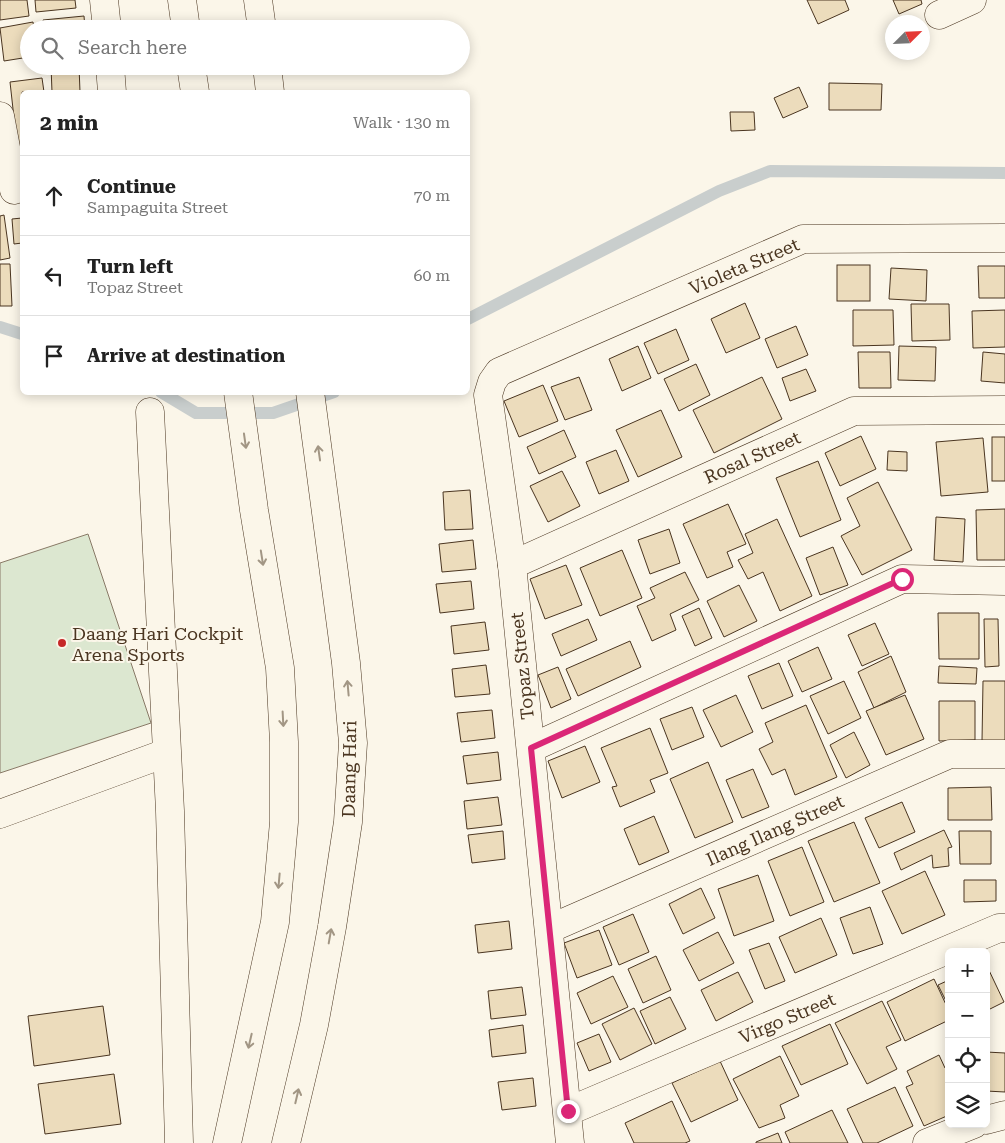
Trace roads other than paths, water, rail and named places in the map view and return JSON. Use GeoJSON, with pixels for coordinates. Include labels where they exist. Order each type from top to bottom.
{"type":"FeatureCollection","features":[{"type":"Feature","properties":{"kind":"street"},"geometry":{"type":"LineString","coordinates":[[104,0],[106,20]]}},
{"type":"Feature","properties":{"kind":"street"},"geometry":{"type":"LineString","coordinates":[[182,0],[185,20]]}},
{"type":"Feature","properties":{"kind":"street"},"geometry":{"type":"LineString","coordinates":[[258,0],[261,20]]}},
{"type":"Feature","properties":{"kind":"street"},"geometry":{"type":"LineString","coordinates":[[939,15],[972,0]]}},
{"type":"Feature","properties":{"kind":"street"},"geometry":{"type":"LineString","coordinates":[[111,75],[112,90]]}},
{"type":"Feature","properties":{"kind":"street"},"geometry":{"type":"LineString","coordinates":[[192,75],[195,90]]}},
{"type":"Feature","properties":{"kind":"street"},"geometry":{"type":"LineString","coordinates":[[268,75],[270,90]]}},
{"type":"Feature","properties":{"kind":"street"},"geometry":{"type":"LineString","coordinates":[[0,116],[12,190]]}},
{"type":"Feature","properties":{"kind":"street","name":"Violeta Street"},"geometry":{"type":"LineString","coordinates":[[499,372],[803,239],[1005,238]]}},
{"type":"Feature","properties":{"kind":"street","name":"Topaz Street"},"geometry":{"type":"LineString","coordinates":[[499,372],[492,382],[488,395],[512,565],[570,1143]]}},
{"type":"Feature","properties":{"kind":"street"},"geometry":{"type":"LineString","coordinates":[[227,1143],[275,922],[284,822],[284,742],[280,668],[254,510],[238,395]]}},
{"type":"Feature","properties":{"kind":"street","name":"Daang Hari"},"geometry":{"type":"LineString","coordinates":[[286,1143],[314,1025],[332,926],[348,822],[353,744],[346,664],[310,395]]}},
{"type":"Feature","properties":{"kind":"street","name":"Rosal Street"},"geometry":{"type":"LineString","coordinates":[[512,565],[854,411],[1005,410]]}},
{"type":"Feature","properties":{"kind":"street"},"geometry":{"type":"LineString","coordinates":[[150,412],[170,811],[178,1143]]}},
{"type":"Feature","properties":{"kind":"street"},"geometry":{"type":"LineString","coordinates":[[531,748],[902,579],[1005,581]]}},
{"type":"Feature","properties":{"kind":"street"},"geometry":{"type":"LineString","coordinates":[[0,814],[166,753]]}},
{"type":"Feature","properties":{"kind":"street","name":"Ilang Ilang Street"},"geometry":{"type":"LineString","coordinates":[[549,929],[950,754],[1005,754]]}},
{"type":"Feature","properties":{"kind":"street","name":"Virgo Street"},"geometry":{"type":"LineString","coordinates":[[568,1111],[999,928],[1005,928]]}},
{"type":"Feature","properties":{"kind":"street"},"geometry":{"type":"LineString","coordinates":[[990,1119],[1005,1115]]}},
{"type":"Feature","properties":{"kind":"street"},"geometry":{"type":"LineString","coordinates":[[927,1143],[964,1128]]}},
{"type":"Feature","properties":{"kind":"waterway"},"geometry":{"type":"LineString","coordinates":[[470,318],[719,191],[770,171],[1005,173]]}},
{"type":"Feature","properties":{"kind":"waterway"},"geometry":{"type":"LineString","coordinates":[[0,327],[20,333]]}},
{"type":"Feature","properties":{"kind":"waterway"},"geometry":{"type":"LineString","coordinates":[[166,395],[196,413],[273,413],[325,395]]}},
{"type":"Feature","properties":{"kind":"place","name":"Daang Hari Cockpit Arena Sports"},"geometry":{"type":"Point","coordinates":[62,643]}}]}
